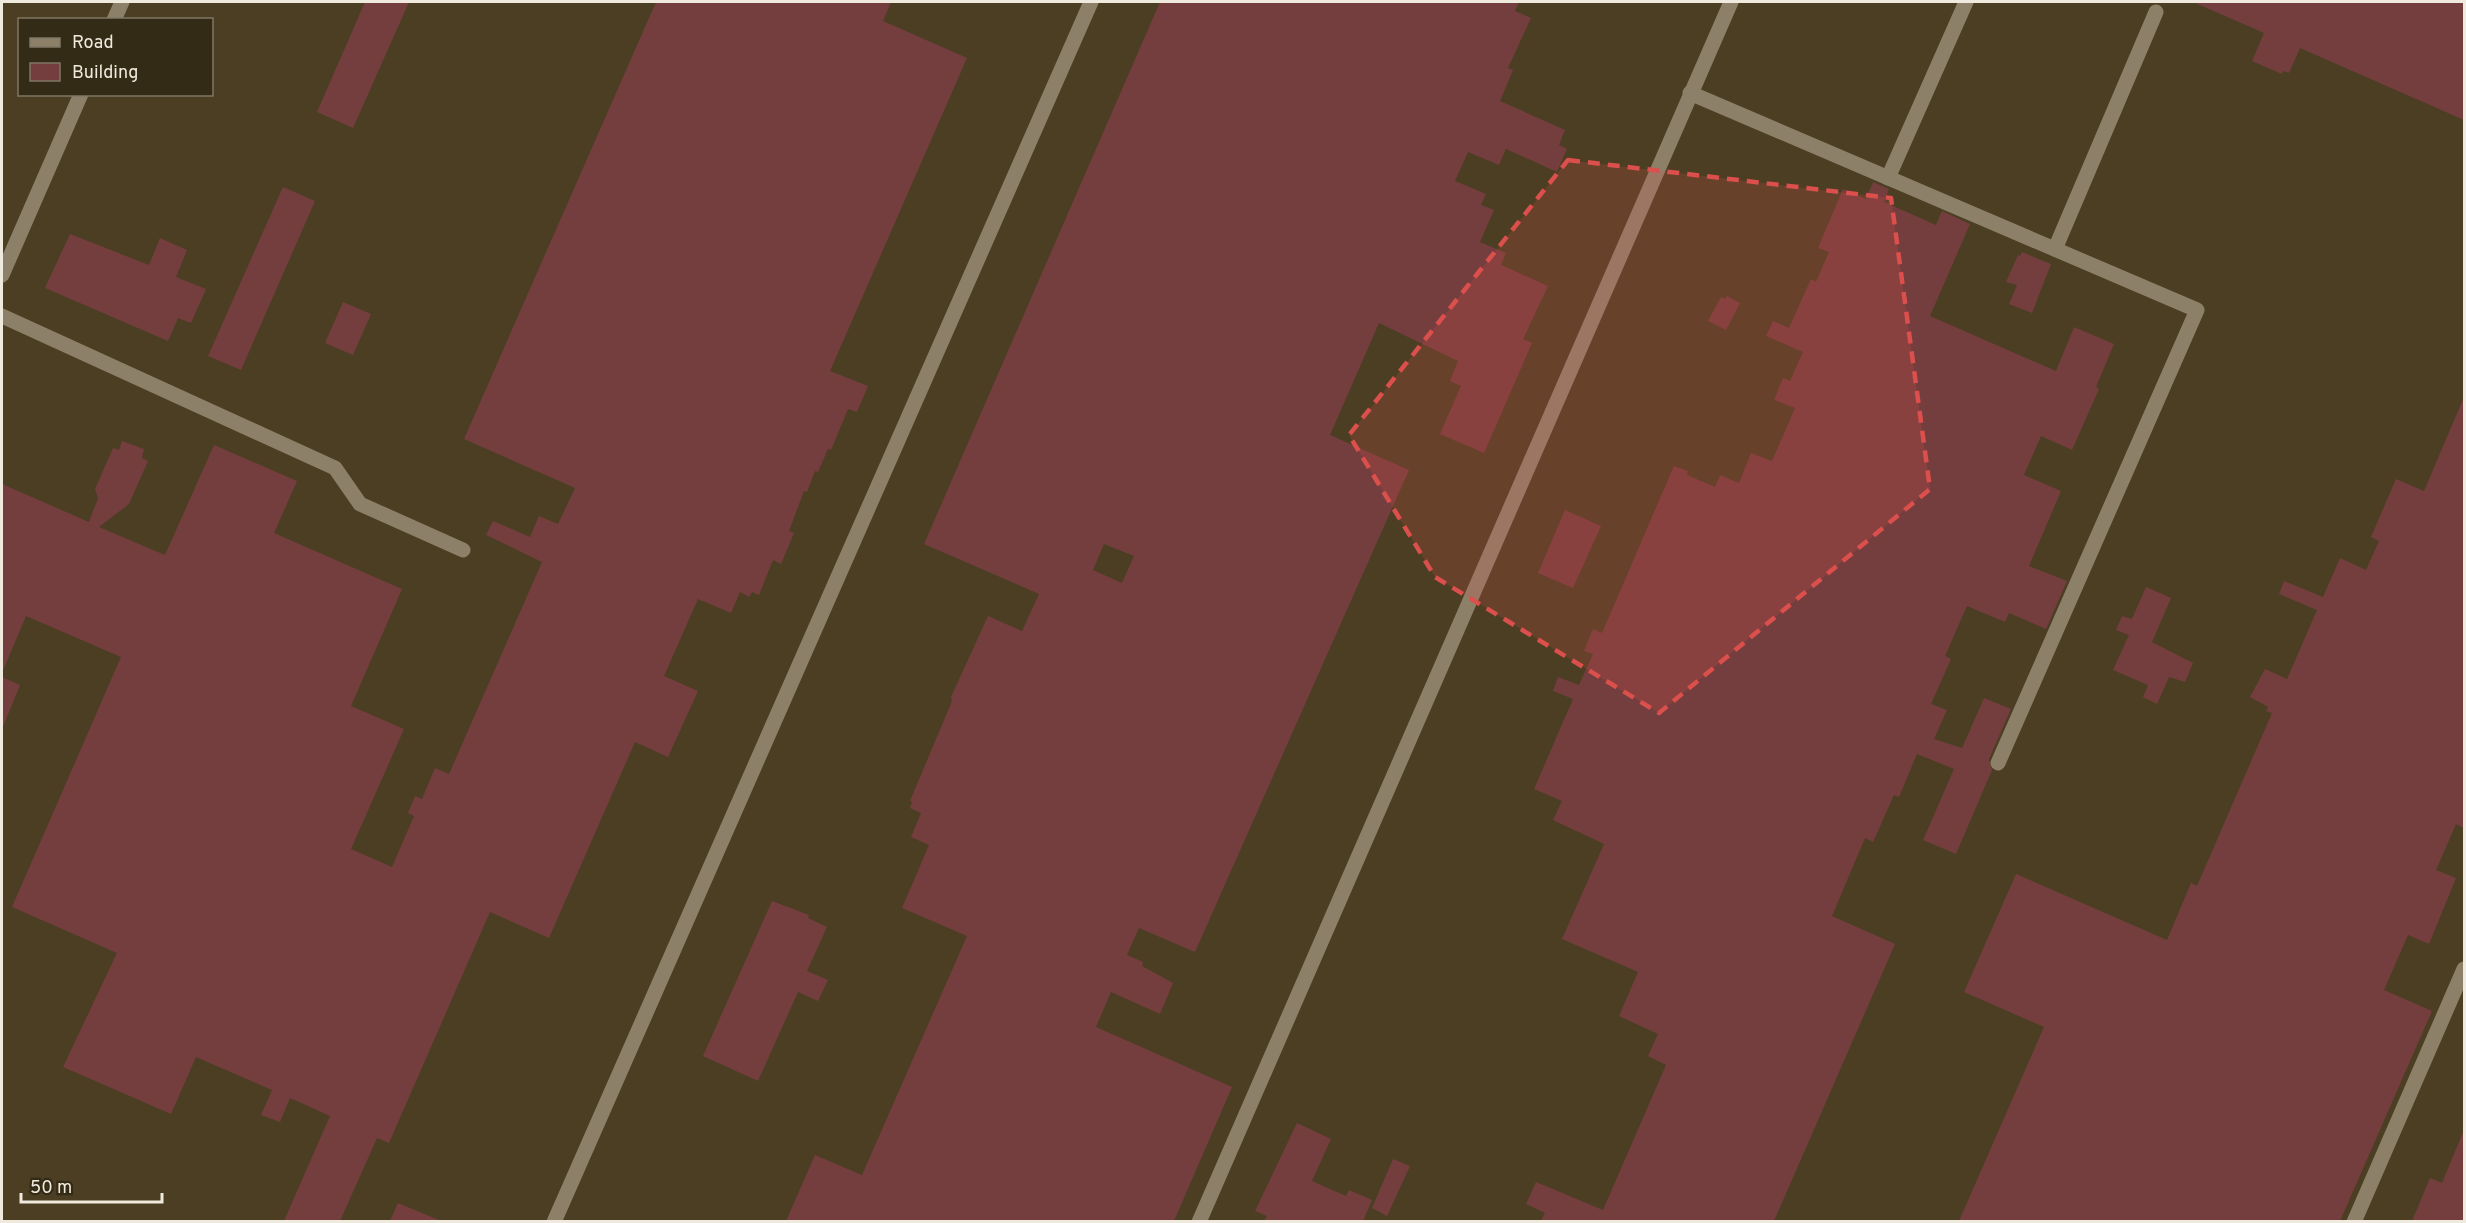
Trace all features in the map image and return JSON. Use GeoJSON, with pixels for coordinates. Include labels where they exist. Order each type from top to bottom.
{"type":"FeatureCollection","features":[{"type":"Feature","properties":{"kind":"lane"},"geometry":{"type":"LineString","coordinates":[[115,18],[122,2]]}},
{"type":"Feature","properties":{"kind":"lane"},"geometry":{"type":"LineString","coordinates":[[554,1221],[1091,2]]}},
{"type":"Feature","properties":{"kind":"lane"},"geometry":{"type":"LineString","coordinates":[[1199,1221],[1731,2]]}},
{"type":"Feature","properties":{"kind":"lane"},"geometry":{"type":"LineString","coordinates":[[1888,178],[1966,2]]}},
{"type":"Feature","properties":{"kind":"lane"},"geometry":{"type":"LineString","coordinates":[[2055,249],[2156,12]]}},
{"type":"Feature","properties":{"kind":"lane"},"geometry":{"type":"LineString","coordinates":[[1690,93],[2197,310],[1998,763]]}},
{"type":"Feature","properties":{"kind":"lane"},"geometry":{"type":"LineString","coordinates":[[2,275],[80,96]]}},
{"type":"Feature","properties":{"kind":"lane"},"geometry":{"type":"LineString","coordinates":[[2,316],[335,468],[360,504],[463,550]]}},
{"type":"Feature","properties":{"kind":"lane"},"geometry":{"type":"LineString","coordinates":[[2354,1221],[2464,969]]}},
{"type":"Feature","properties":{"kind":"highlighted area"},"geometry":{"type":"Polygon","coordinates":[[[1568,160],[1891,198],[1930,489],[1659,713],[1435,577],[1349,435],[1568,160]]]}},
{"type":"Feature","properties":{"kind":"shaded area"},"geometry":{"type":"Polygon","coordinates":[[[2,2],[2464,2],[2464,1221],[2,1221],[2,2]]]}},
{"type":"Feature","properties":{"kind":"building"},"geometry":{"type":"Polygon","coordinates":[[[365,2],[409,2],[353,128],[317,112],[365,2]]]}},
{"type":"Feature","properties":{"kind":"building"},"geometry":{"type":"Polygon","coordinates":[[[656,2],[891,2],[883,21],[967,58],[830,371],[868,386],[857,412],[848,409],[831,450],[828,449],[818,472],[815,471],[807,492],[804,491],[789,531],[794,533],[781,564],[773,560],[759,595],[752,592],[749,597],[740,592],[731,613],[698,599],[664,676],[698,691],[668,757],[635,742],[549,938],[490,912],[389,1143],[377,1138],[340,1221],[284,1221],[330,1116],[290,1098],[280,1122],[261,1115],[272,1090],[196,1057],[171,1114],[63,1067],[117,953],[12,907],[121,657],[26,616],[2,673],[2,484],[89,522],[98,498],[95,489],[113,448],[119,450],[122,441],[144,449],[142,458],[148,461],[129,504],[99,527],[165,555],[214,445],[297,481],[274,533],[402,589],[351,706],[404,729],[351,849],[392,867],[414,816],[408,813],[415,796],[422,799],[435,768],[449,774],[542,562],[486,535],[493,521],[530,537],[539,516],[558,524],[575,488],[464,439],[656,2]]]}},
{"type":"Feature","properties":{"kind":"building"},"geometry":{"type":"Polygon","coordinates":[[[1160,2],[1519,2],[1515,11],[1531,18],[1508,68],[1513,70],[1500,101],[1565,130],[1559,145],[1567,149],[1557,172],[1506,149],[1499,165],[1468,152],[1455,181],[1486,194],[1481,205],[1494,210],[1480,242],[1506,253],[1501,265],[1548,286],[1523,339],[1532,343],[1484,453],[1440,434],[1461,386],[1450,381],[1458,361],[1379,323],[1330,435],[1409,470],[1195,952],[1139,928],[1127,955],[1143,962],[1142,966],[1173,983],[1160,1014],[1111,992],[1096,1027],[1232,1087],[1174,1221],[786,1221],[815,1155],[862,1175],[967,936],[902,908],[929,845],[911,837],[921,813],[910,808],[912,802],[910,801],[952,701],[951,697],[988,616],[1022,631],[1039,594],[924,544],[1160,2]],[[1104,544],[1093,570],[1122,583],[1134,556],[1104,544]]]}},
{"type":"Feature","properties":{"kind":"building"},"geometry":{"type":"Polygon","coordinates":[[[2193,2],[2464,2],[2464,120],[2300,48],[2289,73],[2283,71],[2282,74],[2252,61],[2264,33],[2193,2]]]}},
{"type":"Feature","properties":{"kind":"building"},"geometry":{"type":"Polygon","coordinates":[[[1873,182],[1889,189],[1884,202],[1936,225],[1942,211],[1970,224],[1930,316],[2056,371],[2074,327],[2114,344],[2096,387],[2099,389],[2072,450],[2041,436],[2024,475],[2061,491],[2029,566],[2067,581],[2046,629],[2009,613],[2005,622],[1967,606],[1945,656],[1951,659],[1931,704],[1947,710],[1934,739],[1962,748],[1984,698],[2011,709],[1989,759],[1992,770],[1956,854],[1923,840],[1954,769],[1917,754],[1899,797],[1894,795],[1873,842],[1865,838],[1832,916],[1895,944],[1774,1221],[1541,1221],[1545,1213],[1526,1204],[1536,1182],[1603,1210],[1666,1065],[1648,1056],[1658,1034],[1619,1016],[1638,972],[1562,939],[1604,844],[1553,820],[1562,801],[1534,789],[1573,699],[1553,691],[1558,677],[1579,685],[1593,654],[1584,651],[1593,629],[1602,633],[1674,466],[1688,471],[1687,475],[1715,487],[1720,475],[1739,483],[1751,453],[1772,461],[1795,408],[1774,400],[1783,378],[1790,381],[1803,352],[1766,336],[1773,321],[1789,328],[1811,279],[1816,282],[1829,252],[1818,248],[1843,189],[1866,199],[1873,182]]]}},
{"type":"Feature","properties":{"kind":"building"},"geometry":{"type":"Polygon","coordinates":[[[283,187],[315,201],[241,370],[208,356],[283,187]]]}},
{"type":"Feature","properties":{"kind":"building"},"geometry":{"type":"Polygon","coordinates":[[[70,234],[149,265],[160,238],[187,250],[176,277],[206,289],[191,323],[178,318],[168,341],[45,288],[70,234]]]}},
{"type":"Feature","properties":{"kind":"building"},"geometry":{"type":"Polygon","coordinates":[[[2022,252],[2051,264],[2032,313],[2009,304],[2017,285],[2006,282],[2018,255],[2020,256],[2022,252]]]}},
{"type":"Feature","properties":{"kind":"building"},"geometry":{"type":"Polygon","coordinates":[[[1727,296],[1740,303],[1726,330],[1708,321],[1721,297],[1725,299],[1727,296]]]}},
{"type":"Feature","properties":{"kind":"building"},"geometry":{"type":"Polygon","coordinates":[[[343,302],[371,314],[353,355],[325,343],[343,302]]]}},
{"type":"Feature","properties":{"kind":"building"},"geometry":{"type":"Polygon","coordinates":[[[2464,397],[2464,828],[2456,824],[2436,870],[2456,878],[2429,944],[2408,935],[2384,990],[2432,1011],[2340,1221],[1959,1221],[2044,1027],[1964,992],[2016,874],[2167,940],[2191,883],[2197,886],[2272,713],[2266,711],[2268,707],[2250,697],[2265,669],[2287,679],[2317,610],[2279,594],[2284,581],[2323,597],[2340,558],[2366,570],[2379,541],[2371,537],[2396,479],[2424,491],[2464,397]]]}},
{"type":"Feature","properties":{"kind":"building"},"geometry":{"type":"Polygon","coordinates":[[[1565,510],[1601,526],[1573,588],[1538,573],[1565,510]]]}},
{"type":"Feature","properties":{"kind":"building"},"geometry":{"type":"Polygon","coordinates":[[[2146,587],[2171,598],[2152,642],[2193,663],[2185,682],[2169,677],[2157,704],[2143,697],[2148,685],[2113,670],[2129,635],[2116,630],[2122,616],[2132,619],[2146,587]]]}},
{"type":"Feature","properties":{"kind":"building"},"geometry":{"type":"Polygon","coordinates":[[[2,677],[20,685],[2,729],[2,677]]]}},
{"type":"Feature","properties":{"kind":"building"},"geometry":{"type":"Polygon","coordinates":[[[772,901],[809,915],[808,918],[827,927],[807,971],[828,980],[818,1001],[798,992],[758,1081],[703,1056],[772,901]]]}},
{"type":"Feature","properties":{"kind":"building"},"geometry":{"type":"Polygon","coordinates":[[[1297,1123],[1331,1139],[1312,1181],[1346,1196],[1349,1190],[1372,1200],[1363,1221],[1264,1221],[1267,1216],[1255,1211],[1297,1123]]]}},
{"type":"Feature","properties":{"kind":"building"},"geometry":{"type":"Polygon","coordinates":[[[2464,1130],[2464,1221],[2412,1221],[2430,1178],[2442,1183],[2464,1130]]]}},
{"type":"Feature","properties":{"kind":"building"},"geometry":{"type":"Polygon","coordinates":[[[1393,1159],[1410,1166],[1387,1216],[1372,1208],[1393,1159]]]}},
{"type":"Feature","properties":{"kind":"building"},"geometry":{"type":"Polygon","coordinates":[[[398,1203],[441,1221],[390,1221],[398,1203]]]}}]}
